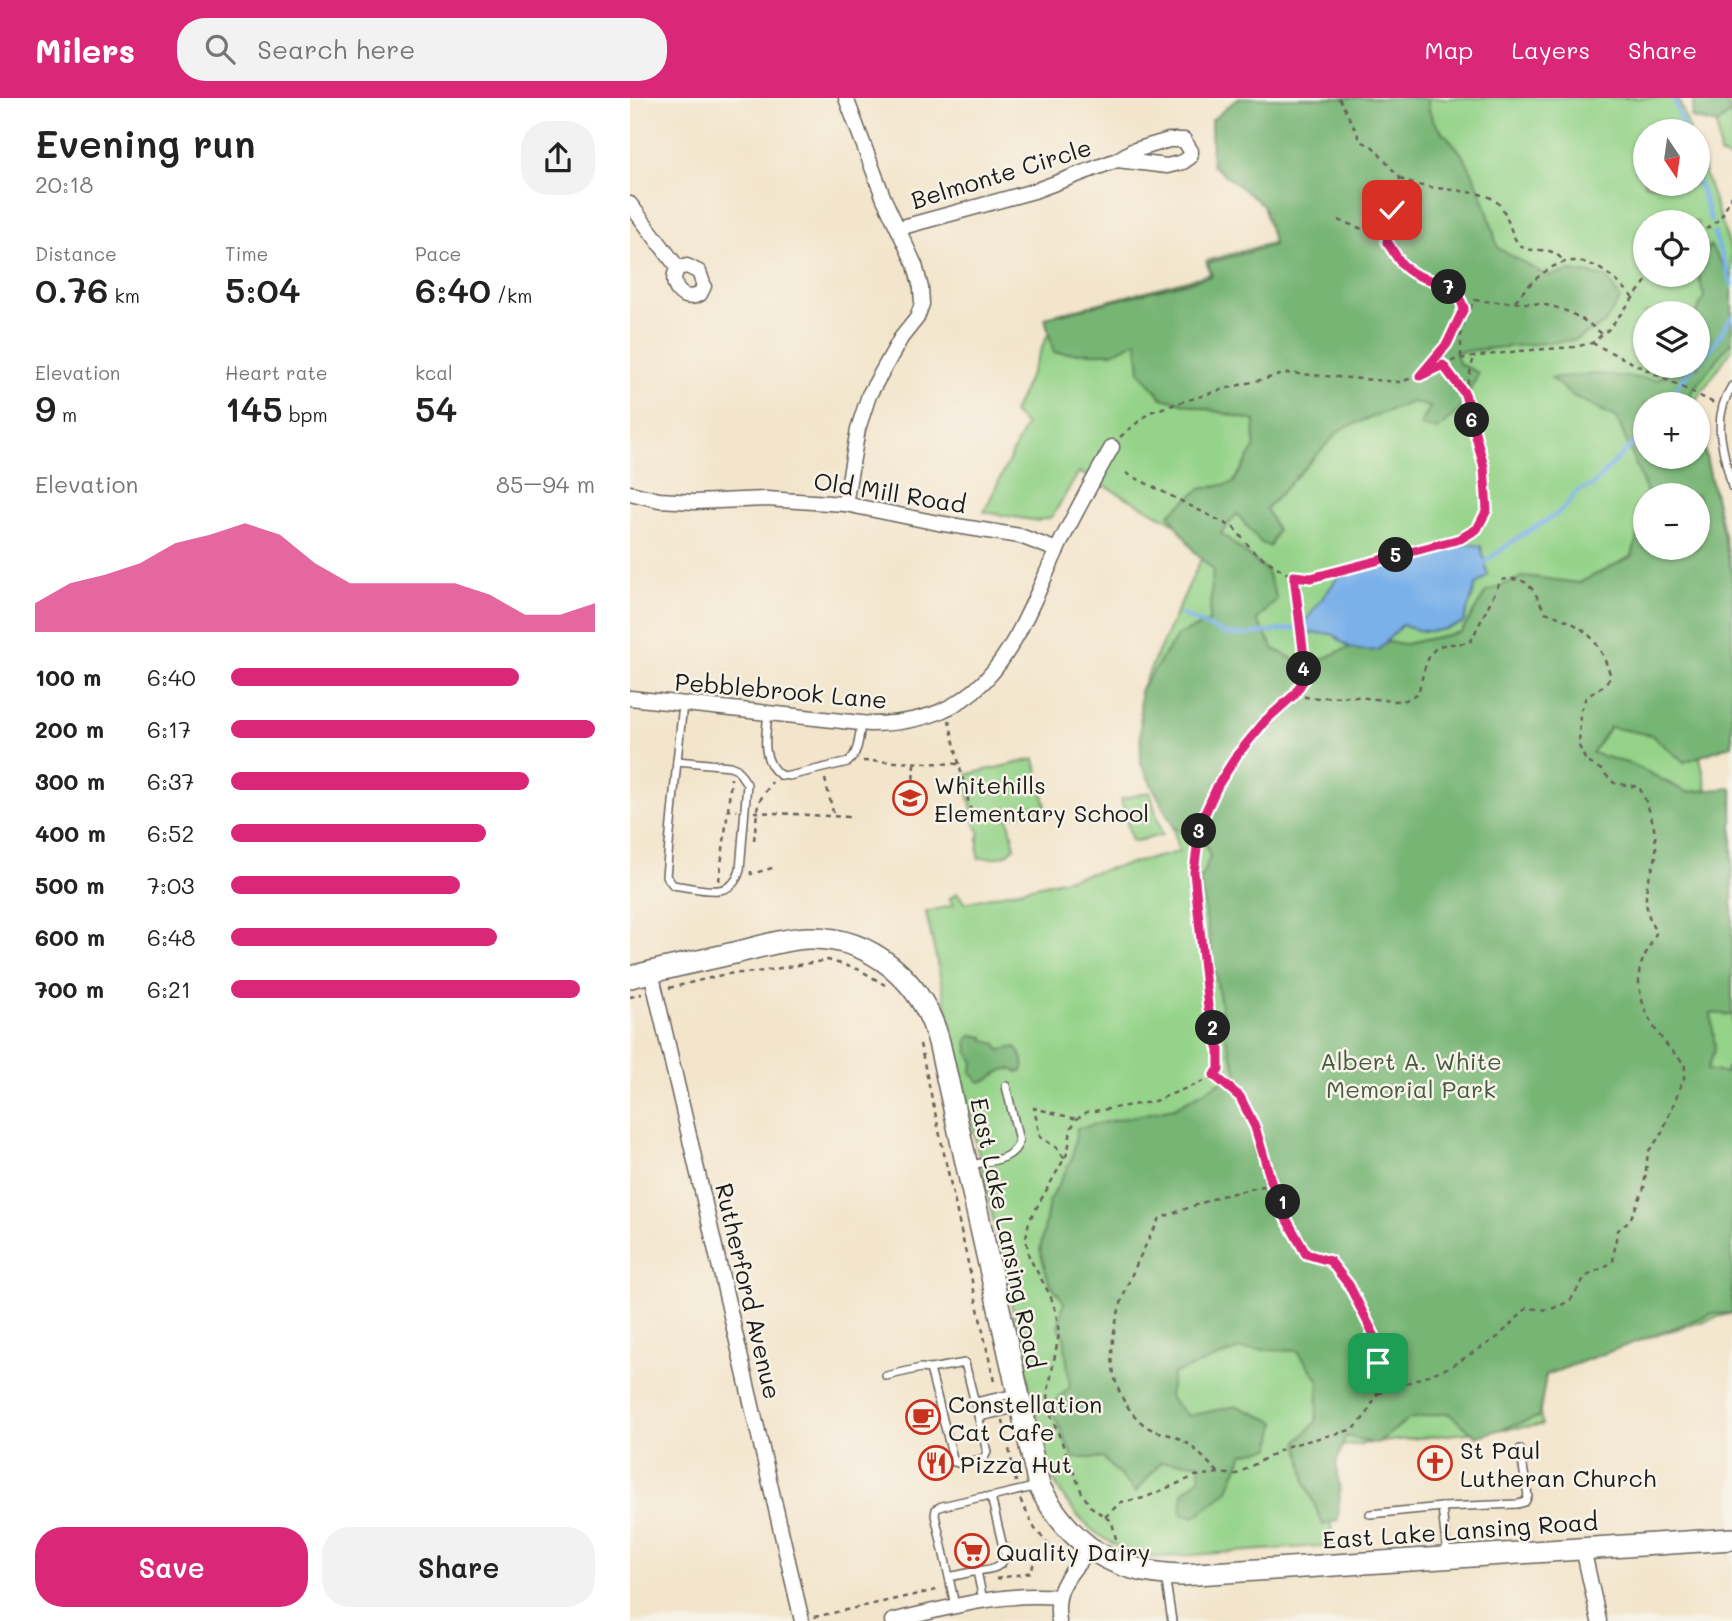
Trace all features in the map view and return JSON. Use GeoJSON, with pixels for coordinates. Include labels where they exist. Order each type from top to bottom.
{"type":"FeatureCollection","features":[{"type":"Feature","properties":{"kind":"main road","name":"East Lake Lansing Road"},"geometry":{"type":"LineString","coordinates":[[630,977],[654,981],[778,943],[808,938],[844,943],[877,956],[906,979],[930,1015],[939,1042],[967,1166],[1009,1402],[1028,1488],[1090,1549],[1119,1564],[1139,1571],[1165,1575],[1732,1539]]}},
{"type":"Feature","properties":{"kind":"street"},"geometry":{"type":"LineString","coordinates":[[845,504],[858,429],[869,395],[895,348],[917,318],[922,304],[922,288],[915,265],[884,199],[846,98]]}},
{"type":"Feature","properties":{"kind":"street","name":"Belmonte Circle"},"geometry":{"type":"LineString","coordinates":[[898,228],[1034,191],[1117,160]]}},
{"type":"Feature","properties":{"kind":"street"},"geometry":{"type":"LineString","coordinates":[[630,204],[678,268]]}},
{"type":"Feature","properties":{"kind":"street","name":"Pebblebrook Lane"},"geometry":{"type":"LineString","coordinates":[[630,698],[861,723],[895,724],[946,711],[967,697],[988,677],[1009,650],[1035,601],[1057,550],[1115,443]]}},
{"type":"Feature","properties":{"kind":"street","name":"Old Mill Road"},"geometry":{"type":"LineString","coordinates":[[630,493],[659,500],[694,502],[766,499],[845,504],[1020,536],[1057,550]]}},
{"type":"Feature","properties":{"kind":"street","name":"Rutherford Avenue"},"geometry":{"type":"LineString","coordinates":[[654,981],[802,1620]]}},
{"type":"Feature","properties":{"kind":"street"},"geometry":{"type":"LineString","coordinates":[[1583,1548],[1599,1621]]}},
{"type":"Feature","properties":{"kind":"street"},"geometry":{"type":"LineString","coordinates":[[1059,1621],[1058,1597],[1065,1581],[1090,1549]]}},
{"type":"Feature","properties":{"kind":"street"},"geometry":{"type":"LineString","coordinates":[[892,1621],[983,1600],[1021,1596],[1058,1597]]}},
{"type":"Feature","properties":{"kind":"lane"},"geometry":{"type":"LineString","coordinates":[[1732,386],[1721,406],[1719,429],[1732,487]]}},
{"type":"Feature","properties":{"kind":"lane"},"geometry":{"type":"LineString","coordinates":[[677,761],[730,766],[737,769],[747,784],[740,870],[732,886],[715,890],[673,885],[666,876],[666,870],[677,761],[683,704]]}},
{"type":"Feature","properties":{"kind":"lane"},"geometry":{"type":"LineString","coordinates":[[768,713],[766,755],[769,764],[778,774],[789,776],[841,765],[853,758],[861,723]]}},
{"type":"Feature","properties":{"kind":"lane"},"geometry":{"type":"LineString","coordinates":[[967,1166],[1005,1157],[1017,1148],[1019,1141],[1006,1086]]}},
{"type":"Feature","properties":{"kind":"lane"},"geometry":{"type":"LineString","coordinates":[[886,1376],[921,1367],[930,1369],[965,1363],[987,1456],[961,1464],[954,1462],[930,1369]]}},
{"type":"Feature","properties":{"kind":"lane"},"geometry":{"type":"LineString","coordinates":[[976,1402],[1009,1402]]}},
{"type":"Feature","properties":{"kind":"lane"},"geometry":{"type":"LineString","coordinates":[[979,1417],[1009,1402]]}},
{"type":"Feature","properties":{"kind":"lane"},"geometry":{"type":"LineString","coordinates":[[1370,1514],[1525,1502],[1528,1496],[1520,1449]]}},
{"type":"Feature","properties":{"kind":"lane"},"geometry":{"type":"LineString","coordinates":[[956,1606],[935,1515],[936,1509],[1028,1488]]}},
{"type":"Feature","properties":{"kind":"lane"},"geometry":{"type":"LineString","coordinates":[[949,1577],[999,1566],[1004,1562],[1005,1555],[992,1496]]}},
{"type":"Feature","properties":{"kind":"lane"},"geometry":{"type":"LineString","coordinates":[[1442,1507],[1447,1557]]}},
{"type":"Feature","properties":{"kind":"lane"},"geometry":{"type":"LineString","coordinates":[[977,1571],[983,1600]]}},
{"type":"Feature","properties":{"kind":"lane"},"geometry":{"type":"LineString","coordinates":[[1165,1575],[1172,1621]]}},
{"type":"Feature","properties":{"kind":"path"},"geometry":{"type":"LineString","coordinates":[[1339,98],[1361,141],[1373,147],[1407,183],[1492,198],[1503,208],[1517,242],[1525,249],[1553,252],[1565,262]]}},
{"type":"Feature","properties":{"kind":"path"},"geometry":{"type":"LineString","coordinates":[[1387,242],[1400,177]]}},
{"type":"Feature","properties":{"kind":"path"},"geometry":{"type":"LineString","coordinates":[[1710,226],[1720,219],[1732,195]]}},
{"type":"Feature","properties":{"kind":"path"},"geometry":{"type":"LineString","coordinates":[[1338,220],[1373,233],[1387,242],[1405,268],[1458,293],[1464,308],[1447,344],[1420,376]]}},
{"type":"Feature","properties":{"kind":"path"},"geometry":{"type":"LineString","coordinates":[[1515,301],[1529,284],[1555,264],[1574,260],[1591,264],[1614,276],[1633,297]]}},
{"type":"Feature","properties":{"kind":"path"},"geometry":{"type":"LineString","coordinates":[[1115,443],[1125,430],[1150,412],[1288,373],[1399,382],[1461,358],[1574,347],[1592,342],[1602,334],[1641,287]]}},
{"type":"Feature","properties":{"kind":"path"},"geometry":{"type":"LineString","coordinates":[[1461,358],[1461,330],[1474,300],[1553,305],[1583,319],[1602,334]]}},
{"type":"Feature","properties":{"kind":"path"},"geometry":{"type":"LineString","coordinates":[[1592,342],[1721,406]]}},
{"type":"Feature","properties":{"kind":"path"},"geometry":{"type":"LineString","coordinates":[[1465,394],[1474,356]]}},
{"type":"Feature","properties":{"kind":"path"},"geometry":{"type":"LineString","coordinates":[[1126,474],[1234,528],[1255,552],[1294,576],[1311,578],[1460,539],[1477,529],[1487,510],[1484,467],[1465,394],[1443,365]]}},
{"type":"Feature","properties":{"kind":"path"},"geometry":{"type":"LineString","coordinates":[[1116,1539],[1112,1522],[1090,1506],[1082,1493],[1049,1410],[1048,1392],[1059,1334],[1056,1312],[1050,1295],[1029,1257],[1026,1238],[1032,1214],[1068,1152],[1071,1128],[1077,1119],[1087,1112],[1152,1102],[1214,1075],[1219,1070],[1219,1050],[1208,1007],[1194,872],[1200,824],[1218,785],[1237,755],[1266,720],[1294,695],[1303,681],[1304,648],[1294,576]]}},
{"type":"Feature","properties":{"kind":"path"},"geometry":{"type":"LineString","coordinates":[[1294,695],[1312,698],[1349,696],[1406,700],[1418,693],[1429,654],[1440,645],[1471,641],[1501,580],[1515,578],[1528,583],[1545,612],[1569,620],[1587,632],[1603,652],[1611,677],[1603,687],[1586,697],[1580,713],[1579,746],[1586,761],[1600,769],[1614,783],[1639,787],[1649,805],[1657,849],[1647,885],[1646,914],[1656,933],[1639,972],[1642,1004],[1666,1046],[1685,1063],[1684,1078],[1661,1135],[1648,1152],[1644,1188],[1630,1220],[1617,1231],[1613,1262],[1585,1277],[1570,1301],[1549,1310],[1527,1308],[1498,1337],[1450,1367],[1377,1394]]}},
{"type":"Feature","properties":{"kind":"path"},"geometry":{"type":"LineString","coordinates":[[946,711],[973,820],[960,820]]}},
{"type":"Feature","properties":{"kind":"path"},"geometry":{"type":"LineString","coordinates":[[860,761],[960,764]]}},
{"type":"Feature","properties":{"kind":"path"},"geometry":{"type":"LineString","coordinates":[[913,789],[914,763]]}},
{"type":"Feature","properties":{"kind":"path"},"geometry":{"type":"LineString","coordinates":[[823,769],[834,816]]}},
{"type":"Feature","properties":{"kind":"path"},"geometry":{"type":"LineString","coordinates":[[753,849],[758,803],[778,774]]}},
{"type":"Feature","properties":{"kind":"path"},"geometry":{"type":"LineString","coordinates":[[719,882],[731,778]]}},
{"type":"Feature","properties":{"kind":"path"},"geometry":{"type":"LineString","coordinates":[[728,810],[849,817]]}},
{"type":"Feature","properties":{"kind":"path"},"geometry":{"type":"LineString","coordinates":[[752,861],[751,873],[776,867]]}},
{"type":"Feature","properties":{"kind":"path"},"geometry":{"type":"LineString","coordinates":[[630,997],[654,981],[757,972],[828,960],[860,970],[887,986]]}},
{"type":"Feature","properties":{"kind":"path"},"geometry":{"type":"LineString","coordinates":[[920,1041],[1028,1488],[1021,1502],[1035,1529],[1050,1546],[1033,1565],[1032,1572],[979,1581]]}},
{"type":"Feature","properties":{"kind":"path"},"geometry":{"type":"LineString","coordinates":[[1105,1517],[1121,1502],[1144,1498],[1195,1476],[1219,1473],[1236,1475],[1288,1446],[1354,1429],[1367,1414],[1377,1394],[1375,1337],[1349,1285],[1330,1261],[1306,1254],[1284,1215],[1282,1196],[1272,1184],[1255,1127],[1240,1097],[1214,1075]]}},
{"type":"Feature","properties":{"kind":"path"},"geometry":{"type":"LineString","coordinates":[[1064,1159],[1057,1148],[1040,1137],[1034,1108],[1077,1119]]}},
{"type":"Feature","properties":{"kind":"path"},"geometry":{"type":"LineString","coordinates":[[1219,1473],[1183,1440],[1145,1427],[1124,1403],[1113,1374],[1111,1346],[1122,1299],[1138,1259],[1160,1218],[1221,1196],[1272,1184]]}},
{"type":"Feature","properties":{"kind":"path"},"geometry":{"type":"LineString","coordinates":[[802,1620],[951,1587]]}},
{"type":"Feature","properties":{"kind":"green space","name":"Albert A. White Memorial Park"},"geometry":{"type":"Polygon","coordinates":[[[1238,98],[1428,98],[1435,123],[1458,148],[1475,178],[1498,248],[1547,276],[1572,271],[1606,277],[1620,299],[1604,324],[1575,340],[1456,352],[1459,364],[1479,373],[1460,409],[1438,430],[1420,426],[1430,407],[1412,402],[1341,429],[1266,509],[1277,530],[1270,547],[1261,543],[1237,514],[1221,533],[1266,570],[1277,599],[1257,620],[1274,649],[1306,666],[1366,640],[1405,644],[1461,632],[1486,592],[1525,576],[1579,583],[1632,556],[1633,552],[1633,560],[1710,560],[1710,483],[1643,483],[1638,469],[1709,469],[1732,574],[1732,745],[1684,762],[1651,735],[1610,727],[1592,753],[1634,765],[1686,792],[1732,788],[1732,1015],[1711,1013],[1715,1048],[1707,1070],[1725,1073],[1732,1060],[1732,1313],[1711,1314],[1546,1375],[1539,1417],[1477,1437],[1448,1413],[1409,1419],[1376,1444],[1346,1436],[1336,1464],[1340,1490],[1338,1520],[1323,1525],[1306,1484],[1298,1441],[1316,1422],[1319,1381],[1298,1351],[1240,1349],[1173,1374],[1169,1397],[1188,1416],[1237,1406],[1276,1422],[1271,1448],[1243,1454],[1227,1492],[1195,1517],[1181,1514],[1183,1493],[1200,1477],[1199,1463],[1161,1462],[1136,1492],[1103,1458],[1073,1458],[1050,1406],[1070,1387],[1064,1337],[1058,1326],[1064,1302],[1049,1282],[1040,1251],[1049,1202],[1072,1159],[1077,1128],[1174,1108],[1237,1073],[1226,1038],[1200,881],[1210,857],[1206,844],[1174,828],[1141,764],[1140,691],[1178,635],[1209,622],[1213,569],[1196,554],[1169,514],[1200,489],[1233,483],[1254,449],[1255,421],[1162,398],[1140,372],[1137,341],[1113,353],[1054,353],[1045,318],[1212,276],[1208,263],[1274,245],[1263,205],[1212,165],[1211,121],[1238,98]]]}},
{"type":"Feature","properties":{"kind":"green space","name":"Albert A. White Memorial Park"},"geometry":{"type":"Polygon","coordinates":[[[1269,98],[1678,98],[1686,119],[1633,119],[1633,196],[1710,196],[1710,189],[1732,253],[1732,349],[1702,392],[1633,392],[1633,469],[1709,469],[1732,569],[1732,729],[1696,738],[1732,910],[1732,1313],[1533,1371],[1542,1425],[1315,1449],[1335,1545],[1149,1558],[1114,1544],[1086,1525],[1064,1498],[1046,1464],[926,912],[954,905],[949,899],[957,893],[965,903],[1179,852],[1140,691],[1209,542],[1079,472],[1052,517],[1037,521],[984,512],[1026,425],[1013,413],[1057,314],[1210,274],[1206,261],[1282,240],[1269,98]]]}},
{"type":"Feature","properties":{"kind":"green space"},"geometry":{"type":"Polygon","coordinates":[[[1691,98],[1724,98],[1731,113],[1717,124],[1710,122],[1710,119],[1691,118],[1694,100],[1691,98]]]}},
{"type":"Feature","properties":{"kind":"green space"},"geometry":{"type":"Polygon","coordinates":[[[1724,98],[1732,98],[1732,160],[1720,154],[1717,124],[1731,113],[1724,98]]]}},
{"type":"Feature","properties":{"kind":"green space","name":"Albert A. White Memorial Park"},"geometry":{"type":"Polygon","coordinates":[[[1710,245],[1732,280],[1732,340],[1710,368],[1710,301],[1702,301],[1704,297],[1701,287],[1710,287],[1710,245]]]}},
{"type":"Feature","properties":{"kind":"green space","name":"Albert A. White Memorial Park"},"geometry":{"type":"Polygon","coordinates":[[[1597,374],[1657,380],[1703,378],[1692,392],[1633,392],[1633,458],[1617,418],[1571,395],[1551,378],[1597,374]]]}},
{"type":"Feature","properties":{"kind":"green space"},"geometry":{"type":"Polygon","coordinates":[[[1035,759],[1046,807],[1008,817],[1015,847],[1003,856],[978,858],[980,833],[975,824],[964,775],[1035,759]]]}},
{"type":"Feature","properties":{"kind":"green space"},"geometry":{"type":"Polygon","coordinates":[[[1150,792],[1162,835],[1132,842],[1121,799],[1150,792]]]}},
{"type":"Feature","properties":{"kind":"green space"},"geometry":{"type":"Polygon","coordinates":[[[972,1035],[984,1037],[985,1041],[997,1044],[1000,1050],[1016,1047],[1022,1058],[1022,1071],[1007,1069],[979,1082],[971,1072],[974,1062],[968,1053],[967,1040],[972,1035]]]}},
{"type":"Feature","properties":{"kind":"water"},"geometry":{"type":"Polygon","coordinates":[[[1466,544],[1481,546],[1488,575],[1476,585],[1463,623],[1433,631],[1402,625],[1378,650],[1371,651],[1348,646],[1333,634],[1306,633],[1304,623],[1339,576],[1466,544]]]}},
{"type":"Feature","properties":{"kind":"waterway"},"geometry":{"type":"LineString","coordinates":[[1674,98],[1680,119]]}},
{"type":"Feature","properties":{"kind":"waterway"},"geometry":{"type":"LineString","coordinates":[[1703,196],[1711,221]]}},
{"type":"Feature","properties":{"kind":"waterway"},"geometry":{"type":"LineString","coordinates":[[1714,233],[1732,285]]}},
{"type":"Feature","properties":{"kind":"waterway"},"geometry":{"type":"LineString","coordinates":[[1710,349],[1732,317]]}},
{"type":"Feature","properties":{"kind":"waterway"},"geometry":{"type":"LineString","coordinates":[[1680,383],[1684,378]]}},
{"type":"Feature","properties":{"kind":"waterway"},"geometry":{"type":"LineString","coordinates":[[1677,387],[1677,392]]}},
{"type":"Feature","properties":{"kind":"waterway"},"geometry":{"type":"LineString","coordinates":[[1485,562],[1520,536],[1556,515],[1576,492],[1593,485],[1633,444]]}},
{"type":"Feature","properties":{"kind":"waterway"},"geometry":{"type":"LineString","coordinates":[[1181,614],[1224,634],[1244,635],[1305,627]]}},
{"type":"Feature","properties":{"kind":"place","name":"Whitehills Elementary School"},"geometry":{"type":"Point","coordinates":[910,798]}},
{"type":"Feature","properties":{"kind":"place","name":"Constellation Cat Cafe"},"geometry":{"type":"Point","coordinates":[923,1417]}},
{"type":"Feature","properties":{"kind":"place","name":"Pizza Hut"},"geometry":{"type":"Point","coordinates":[936,1463]}},
{"type":"Feature","properties":{"kind":"place","name":"St Paul Lutheran Church"},"geometry":{"type":"Point","coordinates":[1435,1463]}},
{"type":"Feature","properties":{"kind":"place","name":"Quality Dairy"},"geometry":{"type":"Point","coordinates":[972,1551]}},
{"type":"Feature","properties":{"kind":"route"},"geometry":{"type":"LineString","coordinates":[[1378,1363],[1375,1337],[1349,1285],[1330,1261],[1306,1254],[1284,1215],[1282,1196],[1272,1184],[1255,1127],[1240,1097],[1214,1075],[1219,1070],[1219,1050],[1208,1007],[1194,872],[1200,824],[1226,770],[1266,720],[1276,709],[1287,703],[1303,681],[1304,648],[1294,576],[1311,578],[1460,539],[1477,529],[1487,510],[1484,467],[1465,394],[1443,365],[1420,376],[1447,344],[1464,308],[1458,293],[1405,268],[1387,242],[1392,210]]}}]}
